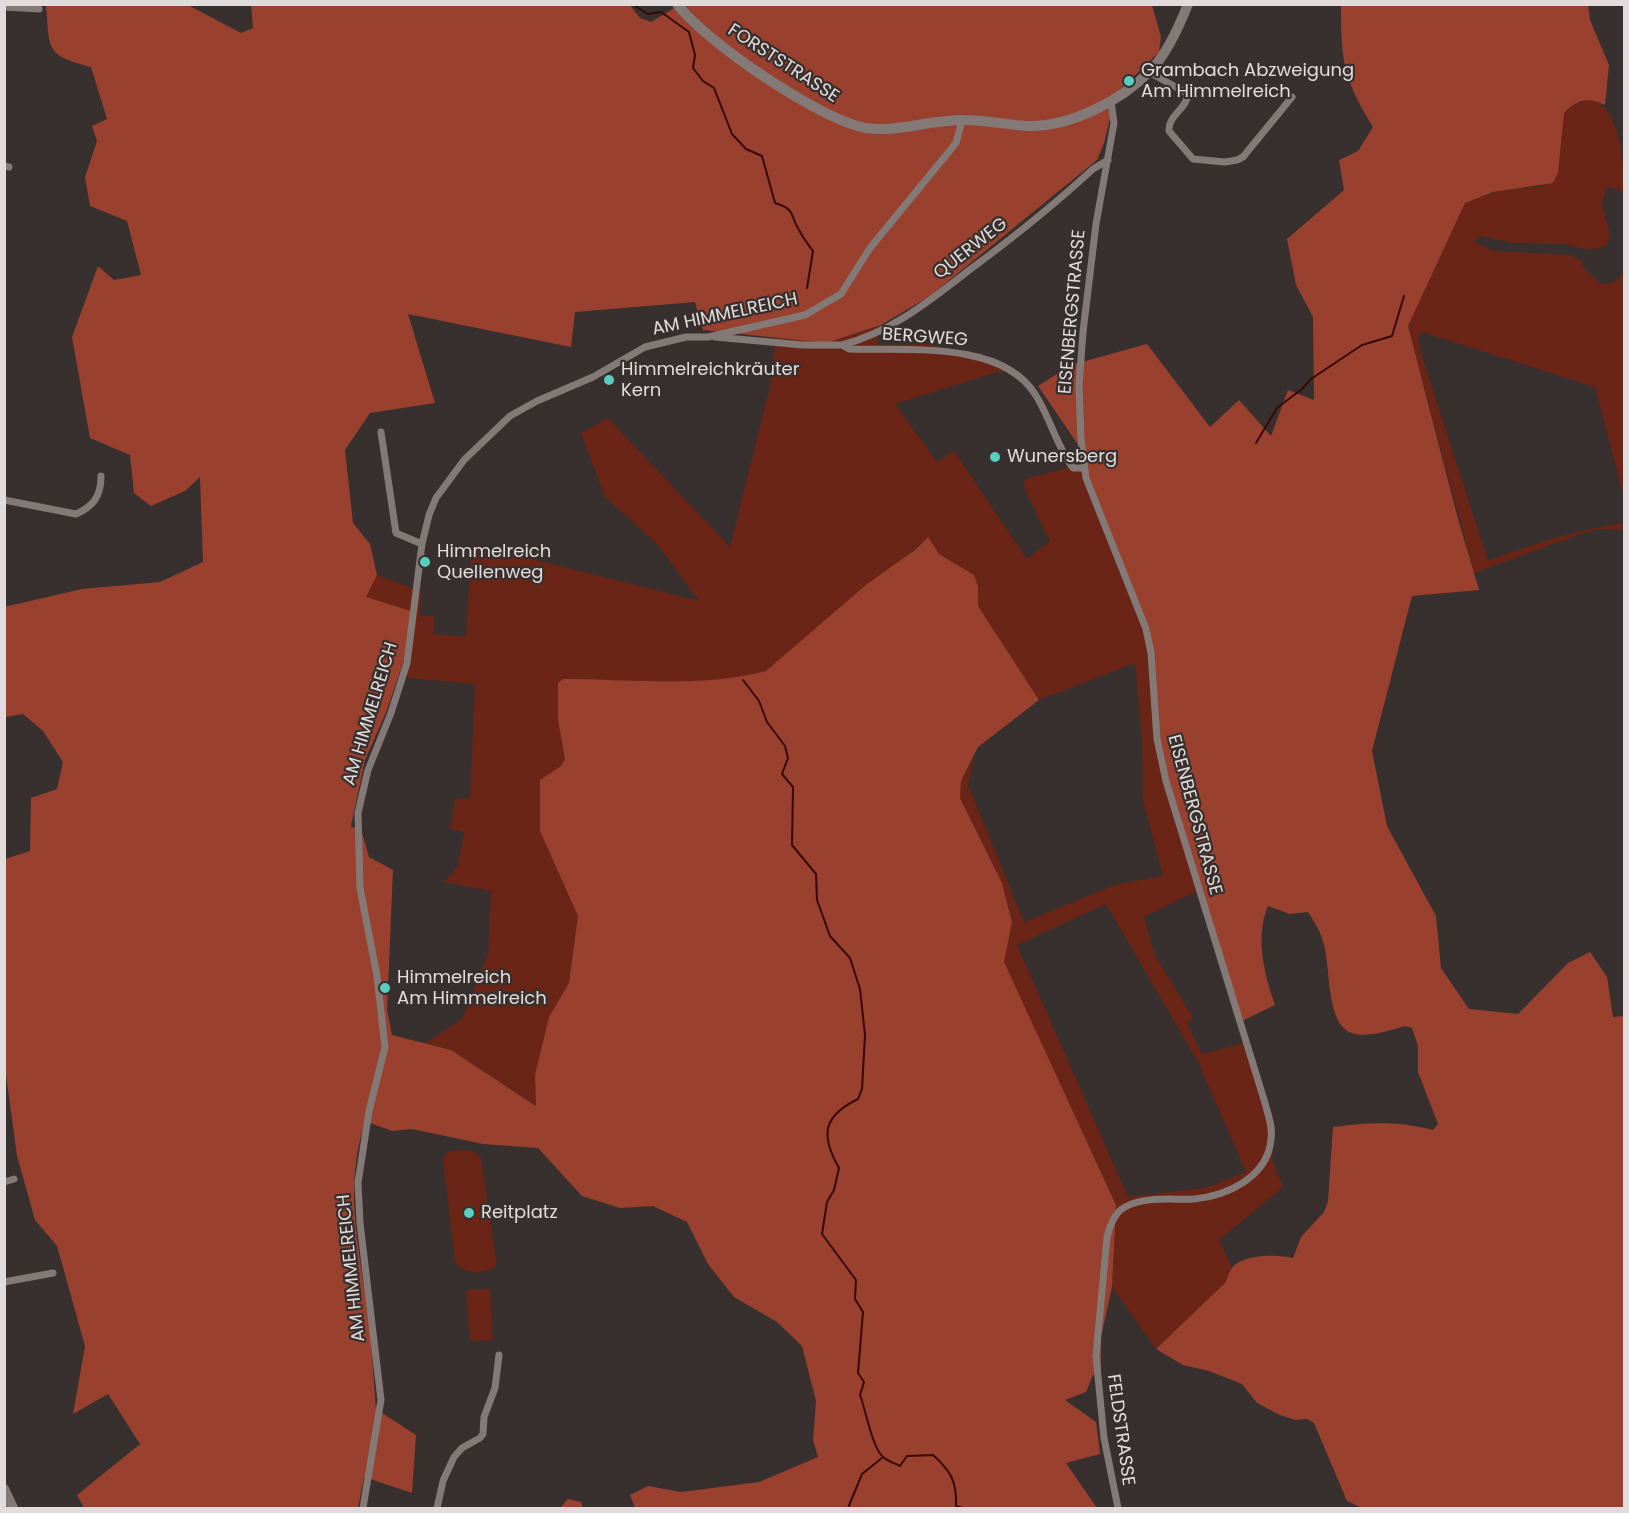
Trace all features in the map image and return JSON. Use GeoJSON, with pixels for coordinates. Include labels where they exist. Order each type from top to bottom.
{"type":"FeatureCollection","features":[{"type":"Feature","properties":{"kind":"street","name":"FORSTSTRASSE"},"geometry":{"type":"LineString","coordinates":[[677,4],[700,27],[749,65],[833,117],[867,128],[962,120],[1029,126],[1059,122],[1111,101],[1149,72],[1170,42],[1188,4]]}},
{"type":"Feature","properties":{"kind":"street"},"geometry":{"type":"LineString","coordinates":[[4,7],[39,9]]}},
{"type":"Feature","properties":{"kind":"street"},"geometry":{"type":"LineString","coordinates":[[1149,72],[1188,94],[1187,102],[1171,121],[1169,131],[1186,155],[1200,161],[1225,162],[1243,157],[1292,97]]}},
{"type":"Feature","properties":{"kind":"street","name":"EISENBERGSTRASSE"},"geometry":{"type":"LineString","coordinates":[[1096,1356],[1107,1237],[1120,1211],[1141,1202],[1197,1198],[1234,1187],[1250,1178],[1262,1167],[1272,1137],[1265,1103],[1166,781],[1157,740],[1151,653],[1146,629],[1083,468],[1079,386],[1083,332],[1096,224],[1114,123],[1111,101]]}},
{"type":"Feature","properties":{"kind":"street","name":"AM HIMMELREICH"},"geometry":{"type":"LineString","coordinates":[[363,1509],[381,1400],[360,1223],[358,1183],[369,1111],[385,1047],[377,976],[360,888],[358,813],[368,770],[391,713],[407,663],[422,544],[436,498],[464,460],[510,416],[593,377],[645,347],[687,337],[708,337],[805,315],[841,294],[870,248],[956,143],[962,120]]}},
{"type":"Feature","properties":{"kind":"street","name":"QUERWEG"},"geometry":{"type":"LineString","coordinates":[[842,345],[860,340],[906,317],[1010,240],[1093,169],[1108,160]]}},
{"type":"Feature","properties":{"kind":"street","name":"BERGWEG"},"geometry":{"type":"LineString","coordinates":[[708,337],[803,345],[842,345],[849,349],[904,349],[967,354],[1008,368],[1034,391],[1073,468],[1083,468]]}},
{"type":"Feature","properties":{"kind":"street"},"geometry":{"type":"LineString","coordinates":[[381,432],[396,533],[422,544]]}},
{"type":"Feature","properties":{"kind":"street"},"geometry":{"type":"LineString","coordinates":[[4,500],[76,514],[91,506],[99,496],[101,476]]}},
{"type":"Feature","properties":{"kind":"street"},"geometry":{"type":"LineString","coordinates":[[4,1182],[14,1179]]}},
{"type":"Feature","properties":{"kind":"street"},"geometry":{"type":"LineString","coordinates":[[4,1282],[53,1273]]}},
{"type":"Feature","properties":{"kind":"street"},"geometry":{"type":"LineString","coordinates":[[437,1509],[443,1481],[454,1457],[462,1448],[483,1434],[484,1417],[495,1388],[499,1355]]}},
{"type":"Feature","properties":{"kind":"street","name":"FELDSTRASSE"},"geometry":{"type":"LineString","coordinates":[[1096,1356],[1104,1437],[1118,1509]]}},
{"type":"Feature","properties":{"kind":"street"},"geometry":{"type":"LineString","coordinates":[[5,1493],[13,1509]]}},
{"type":"Feature","properties":{"kind":"shaded area"},"geometry":{"type":"Polygon","coordinates":[[[251,4],[629,4],[640,18],[651,22],[681,4],[1152,5],[1161,37],[1159,52],[1116,94],[1104,143],[1097,160],[930,296],[881,325],[826,343],[703,330],[695,302],[575,312],[571,347],[408,314],[435,403],[370,413],[345,450],[353,523],[370,544],[377,575],[366,597],[411,611],[404,660],[387,710],[365,760],[351,826],[362,833],[369,857],[393,870],[387,1010],[392,1035],[451,1050],[536,1106],[535,1075],[549,1017],[569,983],[578,916],[540,831],[540,780],[561,766],[565,759],[558,720],[558,683],[563,679],[691,681],[766,671],[867,584],[915,550],[928,537],[939,554],[974,575],[978,586],[978,606],[1039,700],[978,747],[961,781],[960,798],[1002,883],[1012,922],[1004,962],[1116,1205],[1112,1287],[1101,1337],[1101,1373],[1093,1375],[1086,1392],[1065,1400],[1096,1422],[1100,1454],[1066,1463],[1097,1508],[635,1508],[630,1495],[648,1486],[681,1492],[759,1482],[818,1457],[813,1440],[816,1401],[802,1346],[777,1322],[734,1297],[708,1264],[687,1222],[653,1206],[620,1208],[582,1196],[538,1148],[483,1144],[412,1129],[392,1131],[365,1121],[355,1170],[354,1192],[376,1409],[416,1435],[412,1493],[364,1477],[358,1508],[84,1508],[77,1495],[140,1444],[108,1394],[73,1414],[85,1346],[57,1246],[35,1220],[17,1156],[4,1060],[5,859],[30,851],[31,798],[57,789],[63,762],[43,731],[23,714],[5,717],[4,607],[82,589],[160,582],[203,562],[200,477],[185,491],[151,506],[134,493],[130,455],[90,438],[72,337],[98,266],[114,280],[141,275],[127,221],[90,206],[85,177],[97,141],[92,126],[107,119],[91,67],[65,58],[52,48],[46,5],[188,5],[241,33],[253,28],[251,4]]]}},
{"type":"Feature","properties":{"kind":"shaded area"},"geometry":{"type":"Polygon","coordinates":[[[1341,5],[1588,5],[1590,20],[1609,65],[1605,105],[1588,100],[1578,102],[1564,113],[1558,173],[1553,183],[1493,192],[1465,203],[1408,326],[1458,519],[1479,590],[1412,596],[1372,751],[1387,826],[1436,916],[1441,968],[1469,1009],[1518,1014],[1568,963],[1590,952],[1607,977],[1613,1017],[1624,1016],[1624,1508],[1362,1508],[1347,1501],[1314,1423],[1307,1419],[1296,1420],[1280,1415],[1257,1403],[1242,1384],[1209,1371],[1183,1365],[1156,1349],[1226,1282],[1237,1263],[1261,1256],[1293,1258],[1301,1237],[1324,1212],[1328,1201],[1333,1127],[1383,1123],[1433,1130],[1438,1124],[1418,1072],[1418,1046],[1412,1028],[1405,1026],[1375,1034],[1359,1035],[1346,1030],[1340,1023],[1332,1003],[1323,940],[1308,912],[1290,914],[1268,906],[1262,930],[1262,955],[1275,1005],[1242,1021],[1169,780],[1160,739],[1154,653],[1149,629],[1089,477],[1085,455],[1038,386],[1071,365],[1147,344],[1210,427],[1239,400],[1271,436],[1288,390],[1314,400],[1313,317],[1296,285],[1287,239],[1344,190],[1339,160],[1358,151],[1373,127],[1355,95],[1346,69],[1343,55],[1341,5]]]}},
{"type":"Feature","properties":{"kind":"shaded area"},"geometry":{"type":"Polygon","coordinates":[[[1590,99],[1600,104],[1614,124],[1619,138],[1623,167],[1624,192],[1607,186],[1602,204],[1609,232],[1606,246],[1589,250],[1566,244],[1513,243],[1480,236],[1474,242],[1494,251],[1571,255],[1582,261],[1583,267],[1600,284],[1615,281],[1624,270],[1624,497],[1595,387],[1422,332],[1418,338],[1488,561],[1589,529],[1624,523],[1624,530],[1601,529],[1583,533],[1474,573],[1408,326],[1465,203],[1503,191],[1542,187],[1564,113],[1573,105],[1590,99]]]}},
{"type":"Feature","properties":{"kind":"shaded area"},"geometry":{"type":"Polygon","coordinates":[[[881,325],[877,335],[878,345],[930,344],[1007,369],[895,404],[937,462],[954,451],[1027,559],[1050,541],[1024,488],[1025,479],[1086,463],[1153,641],[1201,889],[1144,917],[1155,955],[1193,1018],[1187,1024],[1202,1054],[1248,1042],[1275,1134],[1272,1159],[1283,1187],[1219,1240],[1232,1268],[1226,1282],[1156,1349],[1112,1287],[1116,1205],[1003,962],[1012,921],[1002,883],[960,798],[961,781],[974,758],[968,785],[1024,922],[1115,885],[1163,876],[1143,800],[1142,737],[1135,663],[1039,700],[978,606],[978,586],[974,575],[939,554],[928,538],[766,671],[717,680],[563,679],[558,683],[558,720],[565,759],[561,766],[540,780],[540,831],[578,916],[569,984],[549,1017],[535,1075],[537,1106],[451,1050],[426,1043],[462,1019],[488,954],[491,891],[444,882],[458,866],[464,832],[450,829],[455,799],[470,798],[475,684],[410,678],[399,674],[404,660],[365,597],[377,575],[421,591],[420,616],[434,616],[434,634],[466,637],[472,544],[699,601],[658,545],[605,497],[581,433],[608,418],[730,547],[770,386],[776,338],[826,343],[881,325]],[[1106,904],[1017,945],[1128,1197],[1205,1188],[1246,1172],[1199,1064],[1106,904]]]}},
{"type":"Feature","properties":{"kind":"shaded area","name":"Reitplatz"},"geometry":{"type":"Polygon","coordinates":[[[473,1151],[481,1158],[497,1265],[487,1271],[469,1272],[455,1262],[443,1158],[448,1152],[473,1151]]]}},
{"type":"Feature","properties":{"kind":"shaded area"},"geometry":{"type":"Polygon","coordinates":[[[490,1289],[493,1340],[470,1341],[466,1290],[490,1289]]]}},
{"type":"Feature","properties":{"kind":"shaded area"},"geometry":{"type":"Polygon","coordinates":[[[568,1499],[581,1502],[583,1508],[560,1508],[568,1499]]]}},
{"type":"Feature","properties":{"kind":"waterway"},"geometry":{"type":"LineString","coordinates":[[632,4],[648,14],[661,12],[689,32],[695,55],[693,68],[703,81],[714,88],[732,134],[746,149],[762,156],[775,203],[789,210],[813,251],[807,288]]}},
{"type":"Feature","properties":{"kind":"waterway"},"geometry":{"type":"LineString","coordinates":[[1256,443],[1277,408],[1311,379],[1362,345],[1392,336],[1404,296]]}},
{"type":"Feature","properties":{"kind":"waterway"},"geometry":{"type":"LineString","coordinates":[[743,680],[759,701],[767,722],[785,746],[788,758],[782,774],[793,787],[792,845],[816,874],[817,900],[830,936],[850,958],[860,989],[865,1035],[862,1089],[858,1099],[838,1112],[828,1128],[829,1146],[839,1168],[834,1190],[827,1202],[822,1234],[856,1280],[855,1299],[863,1312],[858,1373],[864,1382],[860,1395],[872,1437],[883,1457],[900,1466],[907,1456],[933,1455],[952,1478],[956,1506],[963,1508]]}},
{"type":"Feature","properties":{"kind":"waterway"},"geometry":{"type":"LineString","coordinates":[[848,1508],[862,1474],[882,1458]]}},
{"type":"Feature","properties":{"kind":"place","name":"Grambach Abzweigung Am Himmelreich"},"geometry":{"type":"Point","coordinates":[1129,81]}},
{"type":"Feature","properties":{"kind":"place","name":"Himmelreichkräuter Kern"},"geometry":{"type":"Point","coordinates":[609,380]}},
{"type":"Feature","properties":{"kind":"place","name":"Wunersberg"},"geometry":{"type":"Point","coordinates":[995,457]}},
{"type":"Feature","properties":{"kind":"place","name":"Himmelreich Quellenweg"},"geometry":{"type":"Point","coordinates":[425,562]}},
{"type":"Feature","properties":{"kind":"place","name":"Himmelreich Am Himmelreich"},"geometry":{"type":"Point","coordinates":[385,988]}},
{"type":"Feature","properties":{"kind":"place","name":"Reitplatz"},"geometry":{"type":"Point","coordinates":[469,1213]}}]}
